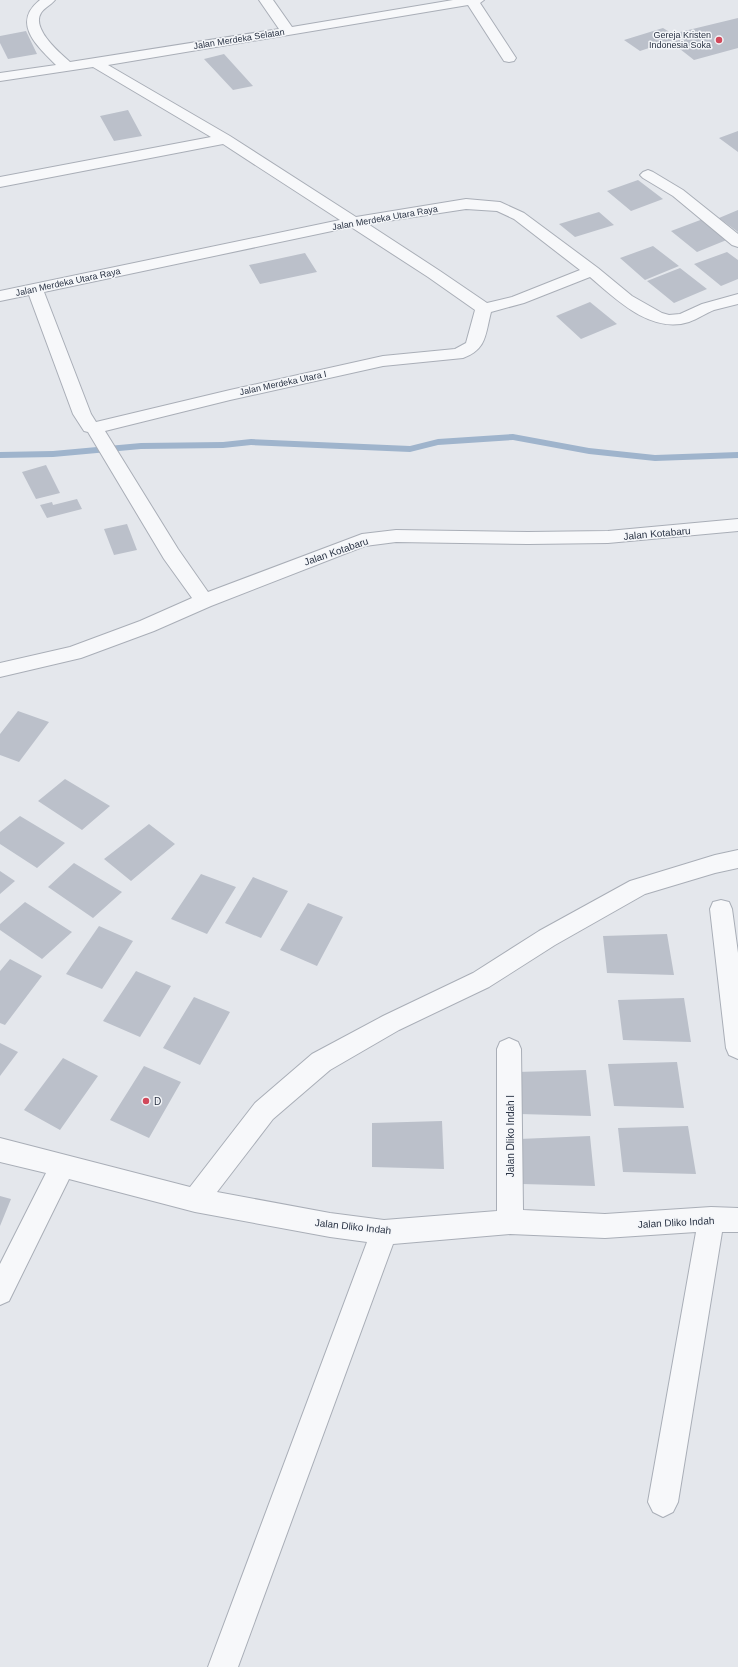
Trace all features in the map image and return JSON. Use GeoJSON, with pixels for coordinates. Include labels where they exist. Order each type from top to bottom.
{"type":"FeatureCollection","features":[{"type":"Feature","properties":{"kind":"street"},"geometry":{"type":"LineString","coordinates":[[48,0],[33,16],[33,24],[41,40],[67,67]]}},
{"type":"Feature","properties":{"kind":"street"},"geometry":{"type":"LineString","coordinates":[[266,0],[288,31]]}},
{"type":"Feature","properties":{"kind":"street"},"geometry":{"type":"LineString","coordinates":[[474,0],[509,58]]}},
{"type":"Feature","properties":{"kind":"street","name":"Jalan Merdeka Selatan"},"geometry":{"type":"LineString","coordinates":[[0,77],[95,63],[474,0]]}},
{"type":"Feature","properties":{"kind":"street"},"geometry":{"type":"LineString","coordinates":[[95,63],[225,139],[434,274],[484,309],[518,300],[592,271]]}},
{"type":"Feature","properties":{"kind":"street"},"geometry":{"type":"LineString","coordinates":[[0,182],[225,139]]}},
{"type":"Feature","properties":{"kind":"street"},"geometry":{"type":"LineString","coordinates":[[648,175],[678,193],[738,242]]}},
{"type":"Feature","properties":{"kind":"street","name":"Jalan Merdeka Utara Raya"},"geometry":{"type":"LineString","coordinates":[[0,296],[353,222],[466,204],[500,207],[519,216],[592,271],[626,299],[656,317],[668,320],[684,318],[708,307],[738,299]]}},
{"type":"Feature","properties":{"kind":"street"},"geometry":{"type":"LineString","coordinates":[[35,288],[82,414],[90,427],[98,434],[171,554],[204,601]]}},
{"type":"Feature","properties":{"kind":"street","name":"Jalan Merdeka Utara I"},"geometry":{"type":"LineString","coordinates":[[98,434],[230,395],[384,361],[457,354],[468,350],[474,345],[484,309]]}},
{"type":"Feature","properties":{"kind":"street","name":"Jalan Kotabaru"},"geometry":{"type":"LineString","coordinates":[[0,670],[74,653],[362,540],[396,536],[528,538],[608,537],[738,525]]}},
{"type":"Feature","properties":{"kind":"street"},"geometry":{"type":"LineString","coordinates":[[195,1200],[264,1111],[321,1062],[390,1023],[481,980],[547,938],[638,887],[715,864],[738,859]]}},
{"type":"Feature","properties":{"kind":"street"},"geometry":{"type":"LineString","coordinates":[[721,909],[738,1048]]}},
{"type":"Feature","properties":{"kind":"street","name":"Jalan Dliko Indah I"},"geometry":{"type":"LineString","coordinates":[[509,1049],[510,1222]]}},
{"type":"Feature","properties":{"kind":"street","name":"Jalan Dliko Indah"},"geometry":{"type":"LineString","coordinates":[[0,1150],[195,1200],[330,1225],[384,1232],[510,1222],[605,1226],[711,1219],[738,1220]]}},
{"type":"Feature","properties":{"kind":"street"},"geometry":{"type":"LineString","coordinates":[[0,1292],[62,1167]]}},
{"type":"Feature","properties":{"kind":"street"},"geometry":{"type":"LineString","coordinates":[[663,1502],[711,1219]]}},
{"type":"Feature","properties":{"kind":"street"},"geometry":{"type":"LineString","coordinates":[[223,1667],[384,1232]]}},
{"type":"Feature","properties":{"kind":"building"},"geometry":{"type":"Polygon","coordinates":[[[738,18],[738,48],[694,60],[671,42],[683,39],[676,33],[738,18]]]}},
{"type":"Feature","properties":{"kind":"building"},"geometry":{"type":"Polygon","coordinates":[[[663,28],[679,38],[640,51],[624,40],[663,28]]]}},
{"type":"Feature","properties":{"kind":"building"},"geometry":{"type":"Polygon","coordinates":[[[26,31],[37,54],[8,59],[0,43],[0,36],[26,31]]]}},
{"type":"Feature","properties":{"kind":"building"},"geometry":{"type":"Polygon","coordinates":[[[224,54],[253,86],[233,90],[204,59],[224,54]]]}},
{"type":"Feature","properties":{"kind":"building"},"geometry":{"type":"Polygon","coordinates":[[[128,110],[142,136],[114,141],[100,116],[128,110]]]}},
{"type":"Feature","properties":{"kind":"building"},"geometry":{"type":"Polygon","coordinates":[[[738,131],[738,152],[719,138],[738,131]]]}},
{"type":"Feature","properties":{"kind":"building"},"geometry":{"type":"Polygon","coordinates":[[[638,180],[663,199],[631,211],[607,191],[638,180]]]}},
{"type":"Feature","properties":{"kind":"building"},"geometry":{"type":"Polygon","coordinates":[[[738,210],[738,232],[719,218],[738,210]]]}},
{"type":"Feature","properties":{"kind":"building"},"geometry":{"type":"Polygon","coordinates":[[[599,212],[614,225],[575,237],[559,224],[599,212]]]}},
{"type":"Feature","properties":{"kind":"building"},"geometry":{"type":"Polygon","coordinates":[[[703,219],[729,239],[697,252],[671,231],[703,219]]]}},
{"type":"Feature","properties":{"kind":"building"},"geometry":{"type":"Polygon","coordinates":[[[653,246],[679,266],[645,280],[620,258],[653,246]]]}},
{"type":"Feature","properties":{"kind":"building"},"geometry":{"type":"Polygon","coordinates":[[[727,252],[738,260],[738,279],[721,286],[694,264],[727,252]]]}},
{"type":"Feature","properties":{"kind":"building"},"geometry":{"type":"Polygon","coordinates":[[[305,253],[317,272],[260,284],[249,265],[305,253]]]}},
{"type":"Feature","properties":{"kind":"building"},"geometry":{"type":"Polygon","coordinates":[[[680,268],[707,289],[674,303],[647,281],[680,268]]]}},
{"type":"Feature","properties":{"kind":"building"},"geometry":{"type":"Polygon","coordinates":[[[590,302],[617,324],[581,339],[556,316],[590,302]]]}},
{"type":"Feature","properties":{"kind":"building"},"geometry":{"type":"Polygon","coordinates":[[[46,465],[60,493],[36,499],[22,472],[46,465]]]}},
{"type":"Feature","properties":{"kind":"building"},"geometry":{"type":"Polygon","coordinates":[[[77,499],[82,509],[47,518],[40,505],[52,502],[53,505],[77,499]]]}},
{"type":"Feature","properties":{"kind":"building"},"geometry":{"type":"Polygon","coordinates":[[[127,524],[137,550],[114,555],[104,529],[127,524]]]}},
{"type":"Feature","properties":{"kind":"building"},"geometry":{"type":"Polygon","coordinates":[[[18,711],[49,722],[19,762],[0,755],[0,734],[18,711]]]}},
{"type":"Feature","properties":{"kind":"building"},"geometry":{"type":"Polygon","coordinates":[[[65,779],[110,806],[82,830],[38,801],[65,779]]]}},
{"type":"Feature","properties":{"kind":"building"},"geometry":{"type":"Polygon","coordinates":[[[20,816],[65,843],[37,868],[0,844],[0,832],[20,816]]]}},
{"type":"Feature","properties":{"kind":"building"},"geometry":{"type":"Polygon","coordinates":[[[149,824],[175,844],[131,881],[104,859],[149,824]]]}},
{"type":"Feature","properties":{"kind":"building"},"geometry":{"type":"Polygon","coordinates":[[[74,863],[122,892],[93,918],[48,887],[74,863]]]}},
{"type":"Feature","properties":{"kind":"building"},"geometry":{"type":"Polygon","coordinates":[[[0,871],[15,881],[0,894],[0,871]]]}},
{"type":"Feature","properties":{"kind":"building"},"geometry":{"type":"Polygon","coordinates":[[[201,874],[236,887],[207,934],[171,919],[201,874]]]}},
{"type":"Feature","properties":{"kind":"building"},"geometry":{"type":"Polygon","coordinates":[[[253,877],[288,891],[261,938],[225,923],[253,877]]]}},
{"type":"Feature","properties":{"kind":"building"},"geometry":{"type":"Polygon","coordinates":[[[25,902],[72,932],[42,959],[0,930],[0,924],[25,902]]]}},
{"type":"Feature","properties":{"kind":"building"},"geometry":{"type":"Polygon","coordinates":[[[308,903],[343,917],[317,966],[280,950],[308,903]]]}},
{"type":"Feature","properties":{"kind":"building"},"geometry":{"type":"Polygon","coordinates":[[[99,926],[133,941],[102,989],[66,974],[99,926]]]}},
{"type":"Feature","properties":{"kind":"building"},"geometry":{"type":"Polygon","coordinates":[[[667,934],[674,975],[607,973],[603,936],[667,934]]]}},
{"type":"Feature","properties":{"kind":"building"},"geometry":{"type":"Polygon","coordinates":[[[10,959],[42,976],[5,1025],[0,1023],[0,971],[10,959]]]}},
{"type":"Feature","properties":{"kind":"building"},"geometry":{"type":"Polygon","coordinates":[[[136,971],[171,986],[140,1037],[103,1021],[136,971]]]}},
{"type":"Feature","properties":{"kind":"building"},"geometry":{"type":"Polygon","coordinates":[[[194,997],[230,1012],[200,1065],[163,1048],[194,997]]]}},
{"type":"Feature","properties":{"kind":"building"},"geometry":{"type":"Polygon","coordinates":[[[684,998],[691,1042],[623,1040],[618,1000],[684,998]]]}},
{"type":"Feature","properties":{"kind":"building"},"geometry":{"type":"Polygon","coordinates":[[[0,1043],[18,1052],[0,1076],[0,1043]]]}},
{"type":"Feature","properties":{"kind":"building"},"geometry":{"type":"Polygon","coordinates":[[[63,1058],[98,1076],[60,1130],[24,1110],[63,1058]]]}},
{"type":"Feature","properties":{"kind":"building"},"geometry":{"type":"Polygon","coordinates":[[[677,1062],[684,1108],[614,1106],[608,1064],[677,1062]]]}},
{"type":"Feature","properties":{"kind":"building","name":"D"},"geometry":{"type":"Polygon","coordinates":[[[144,1066],[181,1082],[149,1138],[110,1120],[144,1066]]]}},
{"type":"Feature","properties":{"kind":"building"},"geometry":{"type":"Polygon","coordinates":[[[586,1070],[591,1116],[520,1114],[517,1072],[586,1070]]]}},
{"type":"Feature","properties":{"kind":"building"},"geometry":{"type":"Polygon","coordinates":[[[442,1121],[444,1169],[372,1167],[372,1123],[442,1121]]]}},
{"type":"Feature","properties":{"kind":"building"},"geometry":{"type":"Polygon","coordinates":[[[688,1126],[696,1174],[623,1172],[618,1128],[688,1126]]]}},
{"type":"Feature","properties":{"kind":"building"},"geometry":{"type":"Polygon","coordinates":[[[590,1136],[595,1186],[522,1184],[519,1139],[590,1136]]]}},
{"type":"Feature","properties":{"kind":"building"},"geometry":{"type":"Polygon","coordinates":[[[0,1196],[11,1199],[0,1226],[0,1196]]]}},
{"type":"Feature","properties":{"kind":"waterway"},"geometry":{"type":"LineString","coordinates":[[0,455],[53,454],[141,446],[223,445],[251,442],[410,449],[438,442],[513,437],[589,451],[655,458],[738,455]]}},
{"type":"Feature","properties":{"kind":"place","name":"Gereja Kristen Indonesia Soka"},"geometry":{"type":"Point","coordinates":[719,40]}},
{"type":"Feature","properties":{"kind":"place","name":"D"},"geometry":{"type":"Point","coordinates":[146,1101]}}]}
